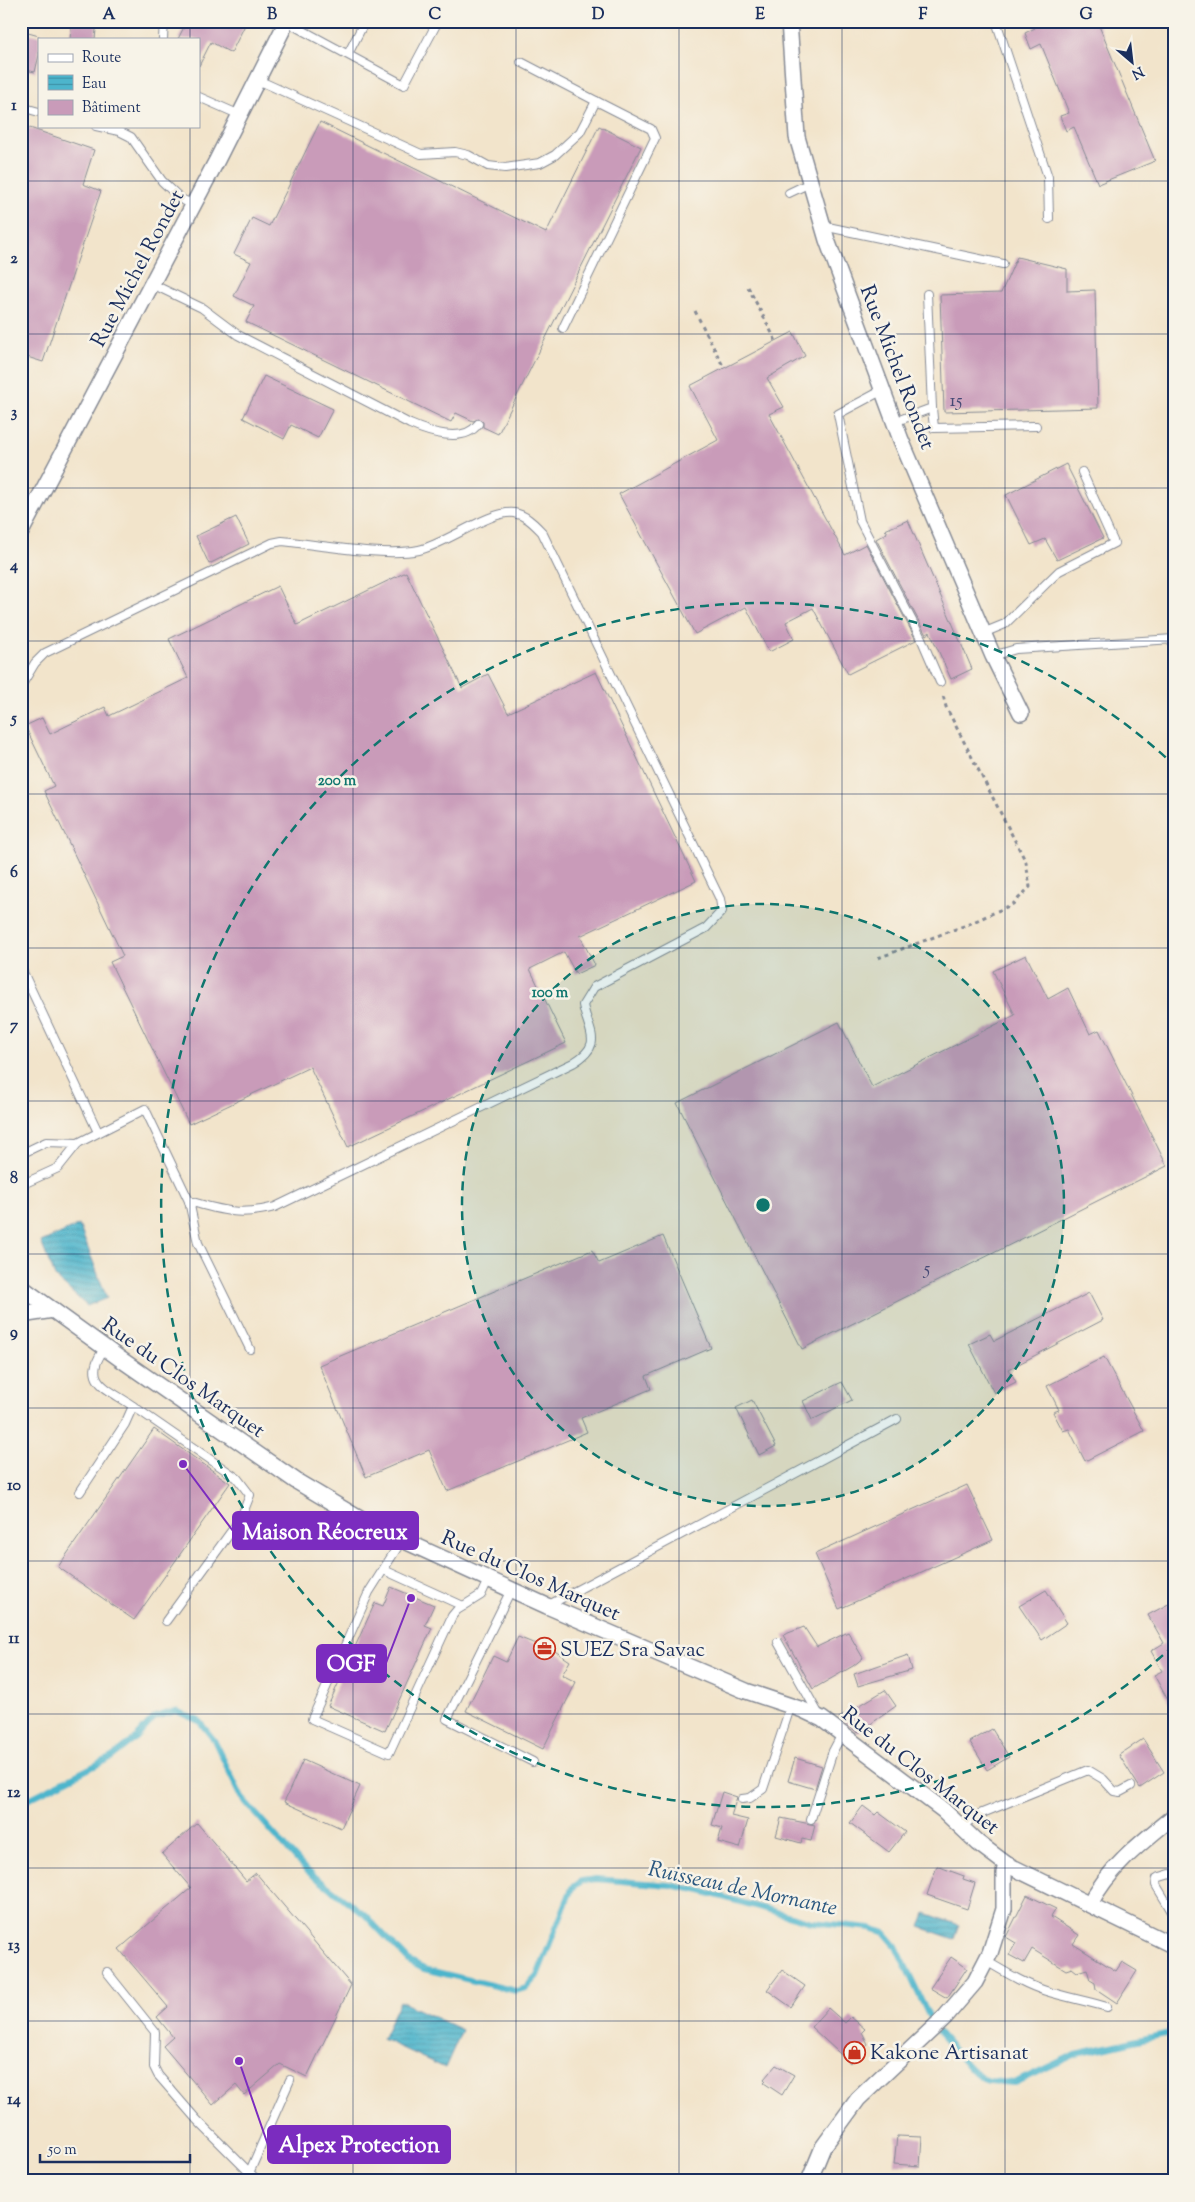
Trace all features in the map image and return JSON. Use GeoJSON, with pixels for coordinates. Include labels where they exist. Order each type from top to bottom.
{"type":"FeatureCollection","features":[{"type":"Feature","properties":{"kind":"street","name":"Rue Michel Rondet"},"geometry":{"type":"LineString","coordinates":[[789,21],[797,137],[823,226],[894,422],[993,656],[1021,713]]}},
{"type":"Feature","properties":{"kind":"street","name":"Rue Michel Rondet"},"geometry":{"type":"LineString","coordinates":[[21,532],[194,205],[287,22]]}},
{"type":"Feature","properties":{"kind":"street","name":"Rue du Clos Marquet"},"geometry":{"type":"LineString","coordinates":[[21,1287],[104,1348],[296,1481],[370,1526],[547,1606],[746,1691],[791,1705],[822,1719],[943,1810],[978,1843],[1006,1864],[1174,1946]]}},
{"type":"Feature","properties":{"kind":"street"},"geometry":{"type":"LineString","coordinates":[[21,1316],[53,1310]]}},
{"type":"Feature","properties":{"kind":"street"},"geometry":{"type":"LineString","coordinates":[[1090,1904],[1107,1876],[1174,1816]]}},
{"type":"Feature","properties":{"kind":"street"},"geometry":{"type":"LineString","coordinates":[[809,2181],[823,2147],[858,2099],[945,2017],[975,1982],[986,1961],[1004,1909],[1006,1864]]}},
{"type":"Feature","properties":{"kind":"lane"},"geometry":{"type":"LineString","coordinates":[[163,38],[164,21]]}},
{"type":"Feature","properties":{"kind":"lane"},"geometry":{"type":"LineString","coordinates":[[348,54],[365,21]]}},
{"type":"Feature","properties":{"kind":"lane"},"geometry":{"type":"LineString","coordinates":[[287,22],[404,85],[438,21]]}},
{"type":"Feature","properties":{"kind":"lane"},"geometry":{"type":"LineString","coordinates":[[996,21],[1048,177],[1049,219]]}},
{"type":"Feature","properties":{"kind":"lane"},"geometry":{"type":"LineString","coordinates":[[521,62],[651,129],[655,138],[563,328]]}},
{"type":"Feature","properties":{"kind":"lane"},"geometry":{"type":"LineString","coordinates":[[258,80],[421,154],[455,152],[468,155],[488,166],[505,168],[540,163],[555,155],[580,132],[596,101]]}},
{"type":"Feature","properties":{"kind":"lane"},"geometry":{"type":"LineString","coordinates":[[200,98],[240,115]]}},
{"type":"Feature","properties":{"kind":"lane"},"geometry":{"type":"LineString","coordinates":[[21,106],[38,112]]}},
{"type":"Feature","properties":{"kind":"lane"},"geometry":{"type":"LineString","coordinates":[[105,128],[119,131],[131,138],[162,182],[181,199],[194,205]]}},
{"type":"Feature","properties":{"kind":"lane"},"geometry":{"type":"LineString","coordinates":[[789,192],[810,183]]}},
{"type":"Feature","properties":{"kind":"lane"},"geometry":{"type":"LineString","coordinates":[[823,226],[1003,264]]}},
{"type":"Feature","properties":{"kind":"lane"},"geometry":{"type":"LineString","coordinates":[[152,284],[202,308],[238,334],[428,432],[463,434],[474,430],[478,424]]}},
{"type":"Feature","properties":{"kind":"lane"},"geometry":{"type":"LineString","coordinates":[[927,294],[934,428],[1036,426]]}},
{"type":"Feature","properties":{"kind":"lane"},"geometry":{"type":"LineString","coordinates":[[883,390],[838,414],[860,521],[921,638],[940,682]]}},
{"type":"Feature","properties":{"kind":"lane"},"geometry":{"type":"LineString","coordinates":[[894,422],[932,408]]}},
{"type":"Feature","properties":{"kind":"lane"},"geometry":{"type":"LineString","coordinates":[[983,633],[1005,624],[1060,571],[1114,543],[1082,472]]}},
{"type":"Feature","properties":{"kind":"lane"},"geometry":{"type":"LineString","coordinates":[[21,686],[45,653],[272,543],[282,541],[397,552],[418,550],[435,545],[498,515],[514,513],[528,519],[542,532],[720,898],[722,911],[706,928],[594,987],[583,1005],[593,1036],[591,1046],[585,1056],[573,1063],[275,1207],[257,1212],[235,1213],[189,1201]]}},
{"type":"Feature","properties":{"kind":"lane"},"geometry":{"type":"LineString","coordinates":[[993,656],[1016,649],[1174,639]]}},
{"type":"Feature","properties":{"kind":"lane"},"geometry":{"type":"LineString","coordinates":[[21,968],[98,1132]]}},
{"type":"Feature","properties":{"kind":"lane"},"geometry":{"type":"LineString","coordinates":[[21,1186],[58,1168],[78,1143],[145,1109],[189,1201],[198,1243],[250,1349]]}},
{"type":"Feature","properties":{"kind":"lane"},"geometry":{"type":"LineString","coordinates":[[21,1154],[46,1142],[78,1143]]}},
{"type":"Feature","properties":{"kind":"lane"},"geometry":{"type":"LineString","coordinates":[[104,1348],[93,1367],[94,1373],[103,1386],[237,1478],[250,1495],[241,1518],[166,1621]]}},
{"type":"Feature","properties":{"kind":"lane"},"geometry":{"type":"LineString","coordinates":[[80,1492],[125,1424],[133,1406]]}},
{"type":"Feature","properties":{"kind":"lane"},"geometry":{"type":"LineString","coordinates":[[547,1606],[897,1419]]}},
{"type":"Feature","properties":{"kind":"lane"},"geometry":{"type":"LineString","coordinates":[[402,1540],[370,1592],[312,1719],[389,1753],[452,1616],[463,1606],[481,1595],[488,1580]]}},
{"type":"Feature","properties":{"kind":"lane"},"geometry":{"type":"LineString","coordinates":[[384,1570],[463,1606]]}},
{"type":"Feature","properties":{"kind":"lane"},"geometry":{"type":"LineString","coordinates":[[511,1590],[447,1719],[533,1762]]}},
{"type":"Feature","properties":{"kind":"lane"},"geometry":{"type":"LineString","coordinates":[[778,1642],[822,1719]]}},
{"type":"Feature","properties":{"kind":"lane"},"geometry":{"type":"LineString","coordinates":[[742,1799],[750,1798],[763,1789],[791,1705]]}},
{"type":"Feature","properties":{"kind":"lane"},"geometry":{"type":"LineString","coordinates":[[811,1819],[833,1751],[842,1734]]}},
{"type":"Feature","properties":{"kind":"lane"},"geometry":{"type":"LineString","coordinates":[[962,1827],[975,1816],[1082,1771],[1088,1770],[1094,1773],[1114,1791],[1120,1792],[1131,1786]]}},
{"type":"Feature","properties":{"kind":"lane"},"geometry":{"type":"LineString","coordinates":[[1174,1876],[1170,1874],[1157,1878],[1156,1885],[1174,1915]]}},
{"type":"Feature","properties":{"kind":"lane"},"geometry":{"type":"LineString","coordinates":[[986,1961],[1025,1983],[1047,1992],[1077,1997],[1107,2007]]}},
{"type":"Feature","properties":{"kind":"lane"},"geometry":{"type":"LineString","coordinates":[[107,1972],[155,2032],[154,2067],[158,2075],[197,2120],[258,2181]]}},
{"type":"Feature","properties":{"kind":"lane"},"geometry":{"type":"LineString","coordinates":[[250,2171],[290,2080]]}},
{"type":"Feature","properties":{"kind":"path"},"geometry":{"type":"LineString","coordinates":[[748,288],[776,341]]}},
{"type":"Feature","properties":{"kind":"path"},"geometry":{"type":"LineString","coordinates":[[695,311],[724,368]]}},
{"type":"Feature","properties":{"kind":"path"},"geometry":{"type":"LineString","coordinates":[[878,958],[969,924],[1013,904],[1030,887],[1026,862],[946,707],[940,682]]}},
{"type":"Feature","properties":{"kind":"water"},"geometry":{"type":"Polygon","coordinates":[[[79,1225],[107,1298],[87,1306],[55,1277],[41,1242],[79,1225]]]}},
{"type":"Feature","properties":{"kind":"water"},"geometry":{"type":"Polygon","coordinates":[[[925,1913],[959,1925],[954,1939],[920,1927],[925,1913]]]}},
{"type":"Feature","properties":{"kind":"water"},"geometry":{"type":"Polygon","coordinates":[[[400,2001],[462,2030],[445,2068],[382,2039],[400,2001]]]}},
{"type":"Feature","properties":{"kind":"building"},"geometry":{"type":"Polygon","coordinates":[[[72,21],[97,21],[95,38],[70,38],[72,21]]]}},
{"type":"Feature","properties":{"kind":"building"},"geometry":{"type":"Polygon","coordinates":[[[187,21],[247,21],[231,53],[211,42],[200,64],[200,38],[178,38],[187,21]]]}},
{"type":"Feature","properties":{"kind":"building"},"geometry":{"type":"Polygon","coordinates":[[[1032,21],[1097,21],[1155,161],[1098,184],[1074,127],[1066,131],[1060,116],[1069,113],[1041,44],[1031,49],[1025,33],[1035,28],[1032,21]]]}},
{"type":"Feature","properties":{"kind":"building"},"geometry":{"type":"Polygon","coordinates":[[[21,31],[39,36],[39,38],[35,72],[21,69],[21,31]]]}},
{"type":"Feature","properties":{"kind":"building"},"geometry":{"type":"Polygon","coordinates":[[[320,122],[546,233],[599,126],[641,147],[498,434],[483,427],[483,422],[479,419],[473,421],[456,413],[451,422],[246,322],[254,306],[234,296],[251,262],[234,254],[252,218],[269,226],[320,122]]]}},
{"type":"Feature","properties":{"kind":"building"},"geometry":{"type":"Polygon","coordinates":[[[21,125],[94,150],[83,184],[101,191],[43,362],[21,355],[21,125]]]}},
{"type":"Feature","properties":{"kind":"building"},"geometry":{"type":"Polygon","coordinates":[[[1017,257],[1067,269],[1067,291],[1095,290],[1098,408],[944,412],[940,295],[1001,293],[1017,257]]]}},
{"type":"Feature","properties":{"kind":"building"},"geometry":{"type":"Polygon","coordinates":[[[793,332],[805,356],[767,378],[784,407],[769,414],[845,555],[866,544],[916,640],[848,674],[813,608],[786,622],[794,639],[769,652],[746,607],[695,634],[619,494],[718,440],[690,386],[793,332]]]}},
{"type":"Feature","properties":{"kind":"building"},"geometry":{"type":"Polygon","coordinates":[[[264,376],[333,409],[318,438],[291,425],[284,439],[243,418],[264,376]]]}},
{"type":"Feature","properties":{"kind":"building"},"geometry":{"type":"Polygon","coordinates":[[[1066,464],[1103,538],[1057,560],[1045,539],[1031,545],[1006,495],[1066,464]]]}},
{"type":"Feature","properties":{"kind":"building"},"geometry":{"type":"Polygon","coordinates":[[[236,517],[249,544],[209,564],[196,536],[236,517]]]}},
{"type":"Feature","properties":{"kind":"building"},"geometry":{"type":"Polygon","coordinates":[[[908,520],[972,669],[951,679],[930,632],[926,635],[876,539],[887,533],[885,530],[908,520]]]}},
{"type":"Feature","properties":{"kind":"building"},"geometry":{"type":"Polygon","coordinates":[[[406,572],[462,688],[488,674],[508,713],[596,672],[696,881],[580,936],[595,965],[576,974],[564,952],[530,969],[566,1043],[348,1147],[310,1067],[189,1124],[110,962],[123,956],[44,791],[54,786],[25,726],[42,718],[50,734],[105,707],[109,716],[188,678],[169,639],[278,586],[297,625],[406,572]]]}},
{"type":"Feature","properties":{"kind":"building"},"geometry":{"type":"Polygon","coordinates":[[[1026,955],[1048,999],[1068,988],[1090,1034],[1099,1030],[1167,1166],[802,1349],[677,1103],[839,1022],[872,1087],[1015,1015],[993,971],[1026,955]]]}},
{"type":"Feature","properties":{"kind":"building"},"geometry":{"type":"Polygon","coordinates":[[[663,1236],[711,1348],[646,1376],[651,1389],[581,1418],[587,1432],[447,1491],[429,1450],[366,1477],[319,1365],[592,1250],[599,1263],[663,1236]]]}},
{"type":"Feature","properties":{"kind":"building"},"geometry":{"type":"Polygon","coordinates":[[[1089,1293],[1103,1320],[1009,1369],[1016,1382],[994,1393],[969,1344],[990,1334],[994,1341],[1089,1293]]]}},
{"type":"Feature","properties":{"kind":"building"},"geometry":{"type":"Polygon","coordinates":[[[1104,1357],[1144,1431],[1085,1461],[1069,1429],[1063,1431],[1053,1412],[1059,1410],[1047,1386],[1104,1357]]]}},
{"type":"Feature","properties":{"kind":"building"},"geometry":{"type":"Polygon","coordinates":[[[842,1382],[852,1400],[812,1420],[803,1401],[842,1382]]]}},
{"type":"Feature","properties":{"kind":"building"},"geometry":{"type":"Polygon","coordinates":[[[752,1400],[776,1446],[759,1455],[736,1408],[752,1400]]]}},
{"type":"Feature","properties":{"kind":"building"},"geometry":{"type":"Polygon","coordinates":[[[154,1429],[230,1483],[134,1620],[58,1567],[154,1429]]]}},
{"type":"Feature","properties":{"kind":"building"},"geometry":{"type":"Polygon","coordinates":[[[967,1485],[993,1540],[839,1609],[815,1554],[967,1485]]]}},
{"type":"Feature","properties":{"kind":"building"},"geometry":{"type":"Polygon","coordinates":[[[391,1587],[434,1605],[425,1625],[432,1628],[385,1731],[328,1706],[375,1603],[383,1606],[391,1587]]]}},
{"type":"Feature","properties":{"kind":"building"},"geometry":{"type":"Polygon","coordinates":[[[1046,1590],[1067,1623],[1042,1640],[1019,1606],[1046,1590]]]}},
{"type":"Feature","properties":{"kind":"building"},"geometry":{"type":"Polygon","coordinates":[[[1174,1601],[1174,1711],[1154,1675],[1162,1671],[1151,1651],[1164,1643],[1148,1615],[1174,1601]]]}},
{"type":"Feature","properties":{"kind":"building"},"geometry":{"type":"Polygon","coordinates":[[[804,1627],[817,1647],[848,1632],[863,1658],[853,1666],[813,1689],[783,1635],[804,1627]]]}},
{"type":"Feature","properties":{"kind":"building"},"geometry":{"type":"Polygon","coordinates":[[[518,1637],[533,1643],[544,1644],[570,1661],[562,1675],[576,1682],[543,1749],[466,1711],[493,1656],[506,1662],[518,1637]]]}},
{"type":"Feature","properties":{"kind":"building"},"geometry":{"type":"Polygon","coordinates":[[[908,1655],[912,1670],[858,1686],[854,1674],[908,1655]]]}},
{"type":"Feature","properties":{"kind":"building"},"geometry":{"type":"Polygon","coordinates":[[[885,1690],[896,1706],[858,1733],[839,1718],[885,1690]]]}},
{"type":"Feature","properties":{"kind":"building"},"geometry":{"type":"Polygon","coordinates":[[[992,1729],[1009,1757],[987,1770],[970,1742],[992,1729]]]}},
{"type":"Feature","properties":{"kind":"building"},"geometry":{"type":"Polygon","coordinates":[[[1143,1739],[1164,1772],[1140,1788],[1119,1755],[1143,1739]]]}},
{"type":"Feature","properties":{"kind":"building"},"geometry":{"type":"Polygon","coordinates":[[[795,1758],[822,1766],[815,1789],[788,1781],[795,1758]]]}},
{"type":"Feature","properties":{"kind":"building"},"geometry":{"type":"Polygon","coordinates":[[[303,1760],[360,1786],[341,1828],[284,1802],[303,1760]]]}},
{"type":"Feature","properties":{"kind":"building"},"geometry":{"type":"Polygon","coordinates":[[[722,1792],[737,1797],[731,1816],[748,1820],[740,1848],[718,1842],[722,1828],[712,1825],[722,1792]]]}},
{"type":"Feature","properties":{"kind":"building"},"geometry":{"type":"Polygon","coordinates":[[[863,1806],[875,1815],[878,1812],[905,1832],[889,1852],[850,1823],[863,1806]]]}},
{"type":"Feature","properties":{"kind":"building"},"geometry":{"type":"Polygon","coordinates":[[[781,1818],[815,1825],[811,1841],[802,1839],[801,1843],[776,1836],[781,1818]]]}},
{"type":"Feature","properties":{"kind":"building"},"geometry":{"type":"Polygon","coordinates":[[[197,1823],[246,1881],[256,1873],[351,1985],[307,2077],[280,2064],[244,2095],[236,2085],[213,2105],[163,2046],[173,2037],[157,2017],[168,2007],[119,1949],[191,1888],[162,1854],[197,1823]]]}},
{"type":"Feature","properties":{"kind":"building"},"geometry":{"type":"Polygon","coordinates":[[[937,1866],[964,1876],[963,1879],[975,1883],[967,1909],[927,1895],[937,1866]]]}},
{"type":"Feature","properties":{"kind":"building"},"geometry":{"type":"Polygon","coordinates":[[[1027,1895],[1056,1909],[1051,1917],[1079,1935],[1073,1944],[1116,1971],[1122,1962],[1137,1971],[1117,2003],[1096,1989],[1095,1983],[1090,1980],[1087,1969],[1077,1972],[1072,1968],[1066,1970],[1032,1949],[1024,1963],[1009,1955],[1016,1943],[1006,1937],[1027,1895]]]}},
{"type":"Feature","properties":{"kind":"building"},"geometry":{"type":"Polygon","coordinates":[[[951,1957],[967,1968],[947,1998],[930,1988],[951,1957]]]}},
{"type":"Feature","properties":{"kind":"building"},"geometry":{"type":"Polygon","coordinates":[[[782,1970],[805,1986],[791,2007],[767,1990],[782,1970]]]}},
{"type":"Feature","properties":{"kind":"building"},"geometry":{"type":"Polygon","coordinates":[[[828,2008],[845,2023],[851,2017],[865,2029],[862,2032],[868,2044],[850,2063],[811,2027],[828,2008]]]}},
{"type":"Feature","properties":{"kind":"building"},"geometry":{"type":"Polygon","coordinates":[[[776,2065],[794,2075],[782,2095],[764,2083],[766,2081],[764,2079],[776,2065]]]}},
{"type":"Feature","properties":{"kind":"building"},"geometry":{"type":"Polygon","coordinates":[[[897,2136],[922,2137],[920,2166],[894,2164],[897,2136]]]}},
{"type":"Feature","properties":{"kind":"waterway","name":"Ruisseau de Mornante"},"geometry":{"type":"LineString","coordinates":[[21,1803],[112,1757],[136,1738],[155,1717],[176,1711],[199,1721],[214,1740],[242,1798],[306,1870],[364,1914],[410,1962],[424,1969],[516,1991],[526,1988],[537,1976],[572,1888],[582,1881],[596,1879],[670,1885],[701,1891],[812,1922],[871,1928],[885,1933],[896,1946],[930,2018]]}},
{"type":"Feature","properties":{"kind":"waterway","name":"Ruisseau de Mornante"},"geometry":{"type":"LineString","coordinates":[[938,2032],[967,2066],[988,2081],[1014,2083],[1076,2054],[1174,2032]]}},
{"type":"Feature","properties":{"kind":"place","name":"Maison Réocreux"},"geometry":{"type":"Point","coordinates":[183,1464]}},
{"type":"Feature","properties":{"kind":"place","name":"OGF"},"geometry":{"type":"Point","coordinates":[411,1598]}},
{"type":"Feature","properties":{"kind":"place","name":"SUEZ Sra Savac"},"geometry":{"type":"Point","coordinates":[544,1649]}},
{"type":"Feature","properties":{"kind":"place","name":"Kakone Artisanat"},"geometry":{"type":"Point","coordinates":[854,2052]}},
{"type":"Feature","properties":{"kind":"place","name":"Alpex Protection"},"geometry":{"type":"Point","coordinates":[239,2061]}}]}
